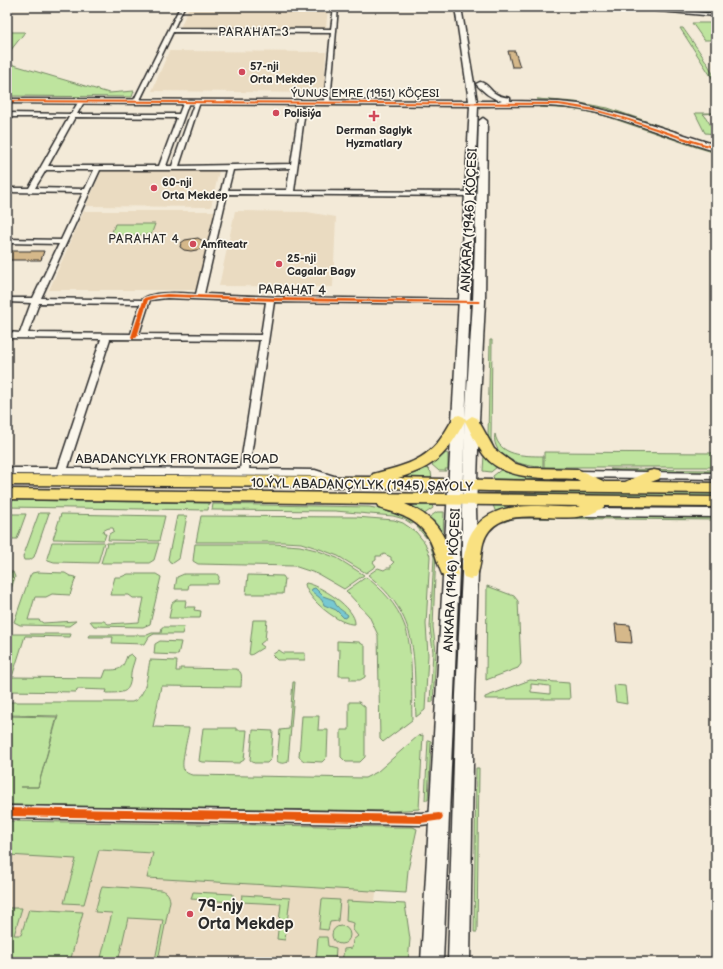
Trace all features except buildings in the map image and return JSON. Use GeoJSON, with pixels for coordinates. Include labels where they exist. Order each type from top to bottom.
{"type":"FeatureCollection","features":[{"type":"Feature","properties":{"kind":"main road","name":"ANKARA (1946) KÖÇESI"},"geometry":{"type":"LineString","coordinates":[[458,7],[476,84]]}},
{"type":"Feature","properties":{"kind":"main road","name":"ANKARA (1946) KÖÇESI"},"geometry":{"type":"LineString","coordinates":[[432,962],[450,574],[462,492],[466,421],[479,302],[479,104],[466,7]]}},
{"type":"Feature","properties":{"kind":"main road"},"geometry":{"type":"LineString","coordinates":[[405,103],[459,98],[466,94],[466,86],[476,84],[486,87],[488,93],[498,98],[545,103]]}},
{"type":"Feature","properties":{"kind":"main road","name":"ÝUNUS EMRE (1951) KÖÇESI"},"geometry":{"type":"LineString","coordinates":[[7,101],[479,104],[545,103],[603,111],[716,148]]}},
{"type":"Feature","properties":{"kind":"main road"},"geometry":{"type":"LineString","coordinates":[[405,103],[419,106],[444,107],[464,112],[468,117],[468,124],[478,128],[488,125],[491,114],[508,107],[545,103]]}},
{"type":"Feature","properties":{"kind":"main road","name":"ANKARA (1946) KÖÇESI"},"geometry":{"type":"LineString","coordinates":[[466,421],[464,302],[470,194],[478,128]]}},
{"type":"Feature","properties":{"kind":"main road"},"geometry":{"type":"LineString","coordinates":[[350,482],[400,472],[423,464],[433,458],[466,421],[489,452],[508,467],[530,473],[577,474],[604,494],[581,512],[518,511],[496,516],[484,525],[475,541],[470,573]]}},
{"type":"Feature","properties":{"kind":"main road"},"geometry":{"type":"LineString","coordinates":[[626,488],[654,475]]}},
{"type":"Feature","properties":{"kind":"main road","name":"10 ÝYL ABADANÇYLYK (1945) ŞAÝOLY"},"geometry":{"type":"LineString","coordinates":[[7,480],[350,482],[462,492],[604,494],[634,502],[716,502]]}},
{"type":"Feature","properties":{"kind":"main road","name":"10 ÝYL ABADANÇYLYK (1945) ŞAÝOLY"},"geometry":{"type":"LineString","coordinates":[[604,494],[626,488],[716,488]]}},
{"type":"Feature","properties":{"kind":"main road","name":"ANKARA (1946) KÖÇESI"},"geometry":{"type":"LineString","coordinates":[[459,962],[470,573],[462,492]]}},
{"type":"Feature","properties":{"kind":"main road","name":"10 ÝYL ABADANÇYLYK (1945) ŞAÝOLY"},"geometry":{"type":"LineString","coordinates":[[7,494],[360,499],[462,492]]}},
{"type":"Feature","properties":{"kind":"main road"},"geometry":{"type":"LineString","coordinates":[[360,499],[400,508],[416,516],[427,524],[436,536],[450,574]]}},
{"type":"Feature","properties":{"kind":"main road"},"geometry":{"type":"LineString","coordinates":[[634,502],[666,512]]}},
{"type":"Feature","properties":{"kind":"street"},"geometry":{"type":"LineString","coordinates":[[136,102],[182,7]]}},
{"type":"Feature","properties":{"kind":"street"},"geometry":{"type":"LineString","coordinates":[[328,102],[336,7]]}},
{"type":"Feature","properties":{"kind":"street"},"geometry":{"type":"LineString","coordinates":[[625,7],[716,15]]}},
{"type":"Feature","properties":{"kind":"street"},"geometry":{"type":"LineString","coordinates":[[171,30],[334,31]]}},
{"type":"Feature","properties":{"kind":"street"},"geometry":{"type":"LineString","coordinates":[[31,190],[81,102]]}},
{"type":"Feature","properties":{"kind":"street"},"geometry":{"type":"LineString","coordinates":[[162,168],[186,102]]}},
{"type":"Feature","properties":{"kind":"street"},"geometry":{"type":"LineString","coordinates":[[175,168],[197,102]]}},
{"type":"Feature","properties":{"kind":"street"},"geometry":{"type":"LineString","coordinates":[[290,192],[302,110]]}},
{"type":"Feature","properties":{"kind":"street"},"geometry":{"type":"LineString","coordinates":[[7,115],[180,116]]}},
{"type":"Feature","properties":{"kind":"street"},"geometry":{"type":"LineString","coordinates":[[44,168],[230,168],[293,166]]}},
{"type":"Feature","properties":{"kind":"street"},"geometry":{"type":"LineString","coordinates":[[23,336],[36,301],[98,168]]}},
{"type":"Feature","properties":{"kind":"street"},"geometry":{"type":"LineString","coordinates":[[199,297],[230,168]]}},
{"type":"Feature","properties":{"kind":"street"},"geometry":{"type":"LineString","coordinates":[[7,190],[87,191]]}},
{"type":"Feature","properties":{"kind":"street"},"geometry":{"type":"LineString","coordinates":[[225,192],[470,194]]}},
{"type":"Feature","properties":{"kind":"street"},"geometry":{"type":"LineString","coordinates":[[7,241],[64,242]]}},
{"type":"Feature","properties":{"kind":"street","name":"PARAHAT 4"},"geometry":{"type":"LineString","coordinates":[[7,300],[146,302],[148,298],[154,296],[270,301],[479,302]]}},
{"type":"Feature","properties":{"kind":"street","name":"PARAHAT 4"},"geometry":{"type":"LineString","coordinates":[[244,472],[270,301]]}},
{"type":"Feature","properties":{"kind":"street"},"geometry":{"type":"LineString","coordinates":[[134,337],[146,302]]}},
{"type":"Feature","properties":{"kind":"street"},"geometry":{"type":"LineString","coordinates":[[7,335],[264,338]]}},
{"type":"Feature","properties":{"kind":"street"},"geometry":{"type":"LineString","coordinates":[[62,471],[106,336]]}},
{"type":"Feature","properties":{"kind":"street","name":"ABADANCYLYK FRONTAGE ROAD"},"geometry":{"type":"LineString","coordinates":[[7,471],[315,473],[350,482]]}},
{"type":"Feature","properties":{"kind":"street"},"geometry":{"type":"LineString","coordinates":[[577,474],[716,476]]}},
{"type":"Feature","properties":{"kind":"street"},"geometry":{"type":"LineString","coordinates":[[581,512],[716,513]]}},
{"type":"Feature","properties":{"kind":"street"},"geometry":{"type":"LineString","coordinates":[[7,812],[421,819],[439,817]]}},
{"type":"Feature","properties":{"kind":"shaded area"},"geometry":{"type":"Polygon","coordinates":[[[189,7],[328,7],[326,28],[180,28],[189,7]]]}},
{"type":"Feature","properties":{"kind":"shaded area","name":"57-nji Orta Mekdep"},"geometry":{"type":"Polygon","coordinates":[[[169,51],[326,52],[324,93],[152,91],[169,51]]]}},
{"type":"Feature","properties":{"kind":"shaded area","name":"60-nji Orta Mekdep"},"geometry":{"type":"Polygon","coordinates":[[[102,170],[219,171],[211,207],[86,206],[102,170]]]}},
{"type":"Feature","properties":{"kind":"shaded area"},"geometry":{"type":"Polygon","coordinates":[[[84,211],[216,211],[197,290],[49,290],[84,211]]]}},
{"type":"Feature","properties":{"kind":"shaded area","name":"25-nji Cagalar Bagy"},"geometry":{"type":"Polygon","coordinates":[[[235,211],[307,212],[336,217],[333,287],[219,286],[235,211]]]}},
{"type":"Feature","properties":{"kind":"shaded area","name":"79-njy Orta Mekdep"},"geometry":{"type":"Polygon","coordinates":[[[7,845],[380,866],[366,962],[7,962],[7,845]]]}},
{"type":"Feature","properties":{"kind":"green space"},"geometry":{"type":"Polygon","coordinates":[[[651,7],[716,7],[716,13],[651,7]]]}},
{"type":"Feature","properties":{"kind":"green space"},"geometry":{"type":"Polygon","coordinates":[[[692,23],[716,23],[716,40],[704,40],[692,23]]]}},
{"type":"Feature","properties":{"kind":"green space"},"geometry":{"type":"Polygon","coordinates":[[[680,28],[683,28],[702,56],[712,72],[716,84],[680,28]]]}},
{"type":"Feature","properties":{"kind":"green space"},"geometry":{"type":"Polygon","coordinates":[[[7,32],[25,32],[7,55],[7,32]]]}},
{"type":"Feature","properties":{"kind":"green space"},"geometry":{"type":"Polygon","coordinates":[[[7,63],[109,93],[134,91],[132,97],[7,96],[7,63]]]}},
{"type":"Feature","properties":{"kind":"green space"},"geometry":{"type":"Polygon","coordinates":[[[537,99],[575,102],[608,108],[716,145],[607,109],[575,103],[537,99]]]}},
{"type":"Feature","properties":{"kind":"green space"},"geometry":{"type":"Polygon","coordinates":[[[563,108],[576,109],[594,113],[577,110],[563,108]]]}},
{"type":"Feature","properties":{"kind":"green space"},"geometry":{"type":"Polygon","coordinates":[[[695,113],[716,113],[703,114],[716,134],[705,133],[695,113]]]}},
{"type":"Feature","properties":{"kind":"green space"},"geometry":{"type":"Polygon","coordinates":[[[608,117],[705,148],[716,153],[696,147],[608,117]]]}},
{"type":"Feature","properties":{"kind":"green space"},"geometry":{"type":"Polygon","coordinates":[[[115,224],[155,224],[151,235],[111,235],[115,224]]]}},
{"type":"Feature","properties":{"kind":"green space"},"geometry":{"type":"Polygon","coordinates":[[[490,340],[492,340],[491,439],[494,448],[500,455],[492,447],[488,436],[490,340]]]}},
{"type":"Feature","properties":{"kind":"green space"},"geometry":{"type":"Polygon","coordinates":[[[495,434],[497,441],[507,451],[528,456],[543,456],[543,467],[536,467],[510,460],[498,449],[495,442],[495,434]]]}},
{"type":"Feature","properties":{"kind":"green space"},"geometry":{"type":"Polygon","coordinates":[[[544,452],[716,453],[716,467],[544,467],[544,452]]]}},
{"type":"Feature","properties":{"kind":"green space"},"geometry":{"type":"Polygon","coordinates":[[[446,453],[448,454],[448,469],[445,469],[446,471],[439,471],[431,464],[446,453]]]}},
{"type":"Feature","properties":{"kind":"green space"},"geometry":{"type":"Polygon","coordinates":[[[484,455],[498,466],[491,472],[483,471],[484,455]]]}},
{"type":"Feature","properties":{"kind":"green space"},"geometry":{"type":"Polygon","coordinates":[[[427,468],[431,472],[432,479],[397,478],[418,472],[427,468]]]}},
{"type":"Feature","properties":{"kind":"green space"},"geometry":{"type":"Polygon","coordinates":[[[502,469],[526,477],[575,478],[579,480],[494,479],[493,476],[502,469]]]}},
{"type":"Feature","properties":{"kind":"green space"},"geometry":{"type":"Polygon","coordinates":[[[610,469],[716,470],[716,473],[622,471],[610,469]]]}},
{"type":"Feature","properties":{"kind":"green space"},"geometry":{"type":"Polygon","coordinates":[[[716,492],[716,497],[493,495],[493,493],[716,492]]]}},
{"type":"Feature","properties":{"kind":"green space"},"geometry":{"type":"Polygon","coordinates":[[[7,500],[209,503],[208,510],[7,507],[7,500]]]}},
{"type":"Feature","properties":{"kind":"green space"},"geometry":{"type":"Polygon","coordinates":[[[213,504],[369,507],[398,512],[415,522],[412,524],[404,519],[393,516],[335,511],[212,510],[213,504]]]}},
{"type":"Feature","properties":{"kind":"green space"},"geometry":{"type":"Polygon","coordinates":[[[405,504],[432,505],[433,508],[423,515],[405,504]]]}},
{"type":"Feature","properties":{"kind":"green space"},"geometry":{"type":"Polygon","coordinates":[[[493,505],[582,506],[584,506],[496,513],[493,505]]]}},
{"type":"Feature","properties":{"kind":"green space"},"geometry":{"type":"Polygon","coordinates":[[[437,512],[444,512],[443,534],[428,518],[437,512]]]}},
{"type":"Feature","properties":{"kind":"green space"},"geometry":{"type":"Polygon","coordinates":[[[39,513],[49,513],[34,557],[30,560],[24,560],[23,557],[39,513]]]}},
{"type":"Feature","properties":{"kind":"green space"},"geometry":{"type":"Polygon","coordinates":[[[7,514],[26,514],[17,539],[7,539],[7,514]]]}},
{"type":"Feature","properties":{"kind":"green space"},"geometry":{"type":"Polygon","coordinates":[[[61,514],[165,516],[159,541],[108,540],[109,534],[114,531],[113,528],[108,528],[103,531],[104,534],[106,534],[104,540],[53,539],[61,514]]]}},
{"type":"Feature","properties":{"kind":"green space"},"geometry":{"type":"Polygon","coordinates":[[[526,515],[716,517],[716,520],[522,518],[504,522],[501,520],[526,515]]]}},
{"type":"Feature","properties":{"kind":"green space"},"geometry":{"type":"Polygon","coordinates":[[[177,516],[187,516],[179,559],[173,563],[168,559],[177,516]]]}},
{"type":"Feature","properties":{"kind":"green space"},"geometry":{"type":"Polygon","coordinates":[[[201,516],[356,517],[394,520],[403,523],[416,532],[425,543],[430,556],[426,624],[428,655],[425,710],[416,717],[413,656],[411,639],[406,622],[397,606],[385,591],[368,575],[378,568],[384,570],[391,568],[391,565],[394,562],[391,560],[391,557],[384,554],[381,556],[376,556],[376,560],[373,562],[376,566],[366,573],[338,556],[301,543],[196,542],[201,516]]]}},
{"type":"Feature","properties":{"kind":"green space"},"geometry":{"type":"Polygon","coordinates":[[[420,525],[436,551],[433,627],[436,652],[433,702],[430,702],[433,652],[430,627],[434,557],[429,541],[417,527],[420,525]]]}},
{"type":"Feature","properties":{"kind":"green space"},"geometry":{"type":"Polygon","coordinates":[[[52,542],[104,542],[98,563],[54,562],[48,560],[47,558],[52,542]]]}},
{"type":"Feature","properties":{"kind":"green space"},"geometry":{"type":"Polygon","coordinates":[[[107,543],[159,543],[154,560],[149,563],[101,563],[107,543]]]}},
{"type":"Feature","properties":{"kind":"green space"},"geometry":{"type":"Polygon","coordinates":[[[195,544],[274,544],[300,546],[337,558],[364,575],[344,589],[318,574],[294,566],[198,564],[193,561],[195,544]]]}},
{"type":"Feature","properties":{"kind":"green space"},"geometry":{"type":"Polygon","coordinates":[[[7,572],[13,572],[15,577],[7,601],[7,572]]]}},
{"type":"Feature","properties":{"kind":"green space"},"geometry":{"type":"Polygon","coordinates":[[[32,573],[65,573],[76,577],[70,595],[52,594],[46,597],[35,597],[28,620],[39,620],[43,623],[76,621],[69,626],[20,625],[14,622],[30,576],[32,573]]]}},
{"type":"Feature","properties":{"kind":"green space"},"geometry":{"type":"Polygon","coordinates":[[[128,574],[156,574],[161,577],[150,624],[143,627],[94,626],[90,621],[104,621],[108,624],[139,622],[144,598],[133,598],[129,595],[110,595],[115,577],[121,577],[128,574]]]}},
{"type":"Feature","properties":{"kind":"green space"},"geometry":{"type":"Polygon","coordinates":[[[184,574],[217,574],[219,577],[218,584],[189,584],[188,589],[175,589],[177,577],[184,574]]]}},
{"type":"Feature","properties":{"kind":"green space"},"geometry":{"type":"Polygon","coordinates":[[[248,575],[283,576],[285,579],[283,594],[246,594],[248,575]]]}},
{"type":"Feature","properties":{"kind":"green space"},"geometry":{"type":"Polygon","coordinates":[[[366,577],[383,592],[401,617],[407,634],[411,658],[412,720],[383,742],[380,739],[378,635],[369,616],[346,591],[366,577]]]}},
{"type":"Feature","properties":{"kind":"green space"},"geometry":{"type":"Polygon","coordinates":[[[306,583],[320,588],[336,598],[350,611],[354,618],[355,624],[341,621],[325,610],[307,590],[306,583]]]}},
{"type":"Feature","properties":{"kind":"green space"},"geometry":{"type":"Polygon","coordinates":[[[487,586],[514,596],[518,601],[521,664],[518,668],[486,680],[487,586]]]}},
{"type":"Feature","properties":{"kind":"green space"},"geometry":{"type":"Polygon","coordinates":[[[176,600],[186,600],[185,607],[195,607],[194,610],[201,611],[200,618],[169,618],[172,603],[176,600]]]}},
{"type":"Feature","properties":{"kind":"green space"},"geometry":{"type":"Polygon","coordinates":[[[253,620],[267,620],[265,640],[260,644],[264,647],[251,655],[249,654],[253,620]]]}},
{"type":"Feature","properties":{"kind":"green space"},"geometry":{"type":"Polygon","coordinates":[[[162,627],[184,627],[182,634],[154,634],[149,637],[145,644],[112,643],[113,637],[88,637],[89,635],[147,635],[152,633],[161,633],[162,627]]]}},
{"type":"Feature","properties":{"kind":"green space"},"geometry":{"type":"Polygon","coordinates":[[[13,634],[71,634],[70,637],[25,636],[12,677],[103,678],[106,670],[114,670],[122,667],[127,656],[131,654],[135,658],[128,688],[125,691],[118,693],[106,693],[107,690],[77,689],[76,692],[7,691],[7,638],[13,634]]]}},
{"type":"Feature","properties":{"kind":"green space"},"geometry":{"type":"Polygon","coordinates":[[[160,641],[181,642],[178,655],[154,654],[155,644],[160,641]]]}},
{"type":"Feature","properties":{"kind":"green space"},"geometry":{"type":"Polygon","coordinates":[[[337,641],[359,642],[365,646],[365,677],[360,680],[350,680],[350,676],[339,676],[340,650],[337,650],[337,641]]]}},
{"type":"Feature","properties":{"kind":"green space"},"geometry":{"type":"Polygon","coordinates":[[[279,650],[283,653],[305,653],[305,660],[277,660],[272,655],[279,650]]]}},
{"type":"Feature","properties":{"kind":"green space"},"geometry":{"type":"Polygon","coordinates":[[[150,660],[177,661],[176,671],[180,671],[180,668],[236,669],[239,670],[241,674],[241,687],[161,686],[153,727],[189,728],[183,767],[186,772],[192,775],[365,778],[377,772],[418,736],[423,735],[419,809],[392,811],[7,805],[7,716],[57,717],[38,787],[58,716],[7,715],[7,702],[132,702],[141,695],[146,684],[150,660]]]}},
{"type":"Feature","properties":{"kind":"green space"},"geometry":{"type":"Polygon","coordinates":[[[530,680],[569,683],[570,699],[485,699],[485,697],[530,680]],[[531,684],[531,692],[550,694],[550,686],[531,684]]]}},
{"type":"Feature","properties":{"kind":"green space"},"geometry":{"type":"Polygon","coordinates":[[[293,682],[295,682],[288,761],[286,763],[281,763],[277,761],[280,730],[289,729],[293,682]]]}},
{"type":"Feature","properties":{"kind":"green space"},"geometry":{"type":"Polygon","coordinates":[[[614,685],[625,686],[627,704],[616,702],[614,685]]]}},
{"type":"Feature","properties":{"kind":"green space"},"geometry":{"type":"Polygon","coordinates":[[[349,702],[359,702],[365,707],[365,757],[360,762],[346,762],[341,757],[341,730],[349,730],[349,702]]]}},
{"type":"Feature","properties":{"kind":"green space"},"geometry":{"type":"Polygon","coordinates":[[[302,716],[319,716],[318,730],[328,730],[327,757],[322,762],[304,761],[299,757],[302,716]]]}},
{"type":"Feature","properties":{"kind":"green space"},"geometry":{"type":"Polygon","coordinates":[[[203,728],[236,728],[236,730],[247,730],[244,760],[239,763],[199,761],[203,728]]]}},
{"type":"Feature","properties":{"kind":"green space"},"geometry":{"type":"Polygon","coordinates":[[[253,730],[273,731],[271,759],[267,763],[254,763],[250,760],[253,730]]]}},
{"type":"Feature","properties":{"kind":"green space"},"geometry":{"type":"Polygon","coordinates":[[[428,740],[431,741],[428,800],[425,800],[428,740]]]}},
{"type":"Feature","properties":{"kind":"green space"},"geometry":{"type":"Polygon","coordinates":[[[476,768],[479,768],[477,932],[474,932],[476,768]]]}},
{"type":"Feature","properties":{"kind":"green space"},"geometry":{"type":"Polygon","coordinates":[[[7,821],[413,827],[417,829],[408,870],[406,893],[147,878],[153,853],[99,850],[84,904],[64,903],[76,859],[7,855],[7,821]]]}},
{"type":"Feature","properties":{"kind":"green space"},"geometry":{"type":"Polygon","coordinates":[[[102,886],[160,890],[167,893],[170,901],[158,960],[155,960],[163,920],[128,918],[118,962],[100,962],[112,913],[95,912],[102,886]]]}},
{"type":"Feature","properties":{"kind":"green space"},"geometry":{"type":"Polygon","coordinates":[[[193,892],[233,894],[232,902],[191,899],[193,892]]]}},
{"type":"Feature","properties":{"kind":"green space"},"geometry":{"type":"Polygon","coordinates":[[[242,895],[290,898],[285,940],[277,939],[281,904],[241,902],[242,895]]]}},
{"type":"Feature","properties":{"kind":"green space"},"geometry":{"type":"Polygon","coordinates":[[[322,899],[340,900],[338,921],[330,922],[328,930],[319,929],[322,899]]]}},
{"type":"Feature","properties":{"kind":"green space"},"geometry":{"type":"Polygon","coordinates":[[[347,901],[405,904],[410,939],[408,962],[342,962],[344,949],[352,948],[353,940],[358,936],[353,930],[354,923],[346,921],[347,901]]]}},
{"type":"Feature","properties":{"kind":"green space"},"geometry":{"type":"Polygon","coordinates":[[[7,908],[22,908],[14,935],[21,935],[29,909],[83,912],[70,962],[7,962],[7,908]]]}},
{"type":"Feature","properties":{"kind":"green space"},"geometry":{"type":"Polygon","coordinates":[[[341,926],[347,929],[350,935],[347,941],[341,944],[335,941],[332,935],[335,929],[341,926]]]}},
{"type":"Feature","properties":{"kind":"green space"},"geometry":{"type":"Polygon","coordinates":[[[318,937],[327,937],[328,946],[336,948],[335,962],[316,962],[318,937]]]}},
{"type":"Feature","properties":{"kind":"water"},"geometry":{"type":"Polygon","coordinates":[[[315,588],[323,596],[334,600],[338,607],[348,615],[347,617],[344,618],[336,610],[324,605],[321,599],[311,591],[315,588]]]}},
{"type":"Feature","properties":{"kind":"cycle path"},"geometry":{"type":"LineString","coordinates":[[7,101],[558,104],[599,111],[696,143],[716,148]]}},
{"type":"Feature","properties":{"kind":"cycle path"},"geometry":{"type":"LineString","coordinates":[[134,337],[146,299],[167,295],[243,299],[479,302]]}},
{"type":"Feature","properties":{"kind":"cycle path"},"geometry":{"type":"LineString","coordinates":[[7,812],[421,819],[439,817]]}},
{"type":"Feature","properties":{"kind":"place","name":"57-nji Orta Mekdep"},"geometry":{"type":"Point","coordinates":[242,72]}},
{"type":"Feature","properties":{"kind":"place","name":"Polisiýa"},"geometry":{"type":"Point","coordinates":[276,113]}},
{"type":"Feature","properties":{"kind":"place","name":"Derman Saglyk Hyzmatlary"},"geometry":{"type":"Point","coordinates":[374,116]}},
{"type":"Feature","properties":{"kind":"place","name":"60-nji Orta Mekdep"},"geometry":{"type":"Point","coordinates":[154,188]}},
{"type":"Feature","properties":{"kind":"place","name":"Amfiteatr"},"geometry":{"type":"Point","coordinates":[193,244]}},
{"type":"Feature","properties":{"kind":"place","name":"25-nji Cagalar Bagy"},"geometry":{"type":"Point","coordinates":[279,264]}},
{"type":"Feature","properties":{"kind":"place","name":"79-njy Orta Mekdep"},"geometry":{"type":"Point","coordinates":[190,914]}},
{"type":"Feature","properties":{"kind":"district","name":"PARAHAT 3"},"geometry":{"type":"Point","coordinates":[254,32]}},
{"type":"Feature","properties":{"kind":"district","name":"PARAHAT 4"},"geometry":{"type":"Point","coordinates":[144,239]}}]}
